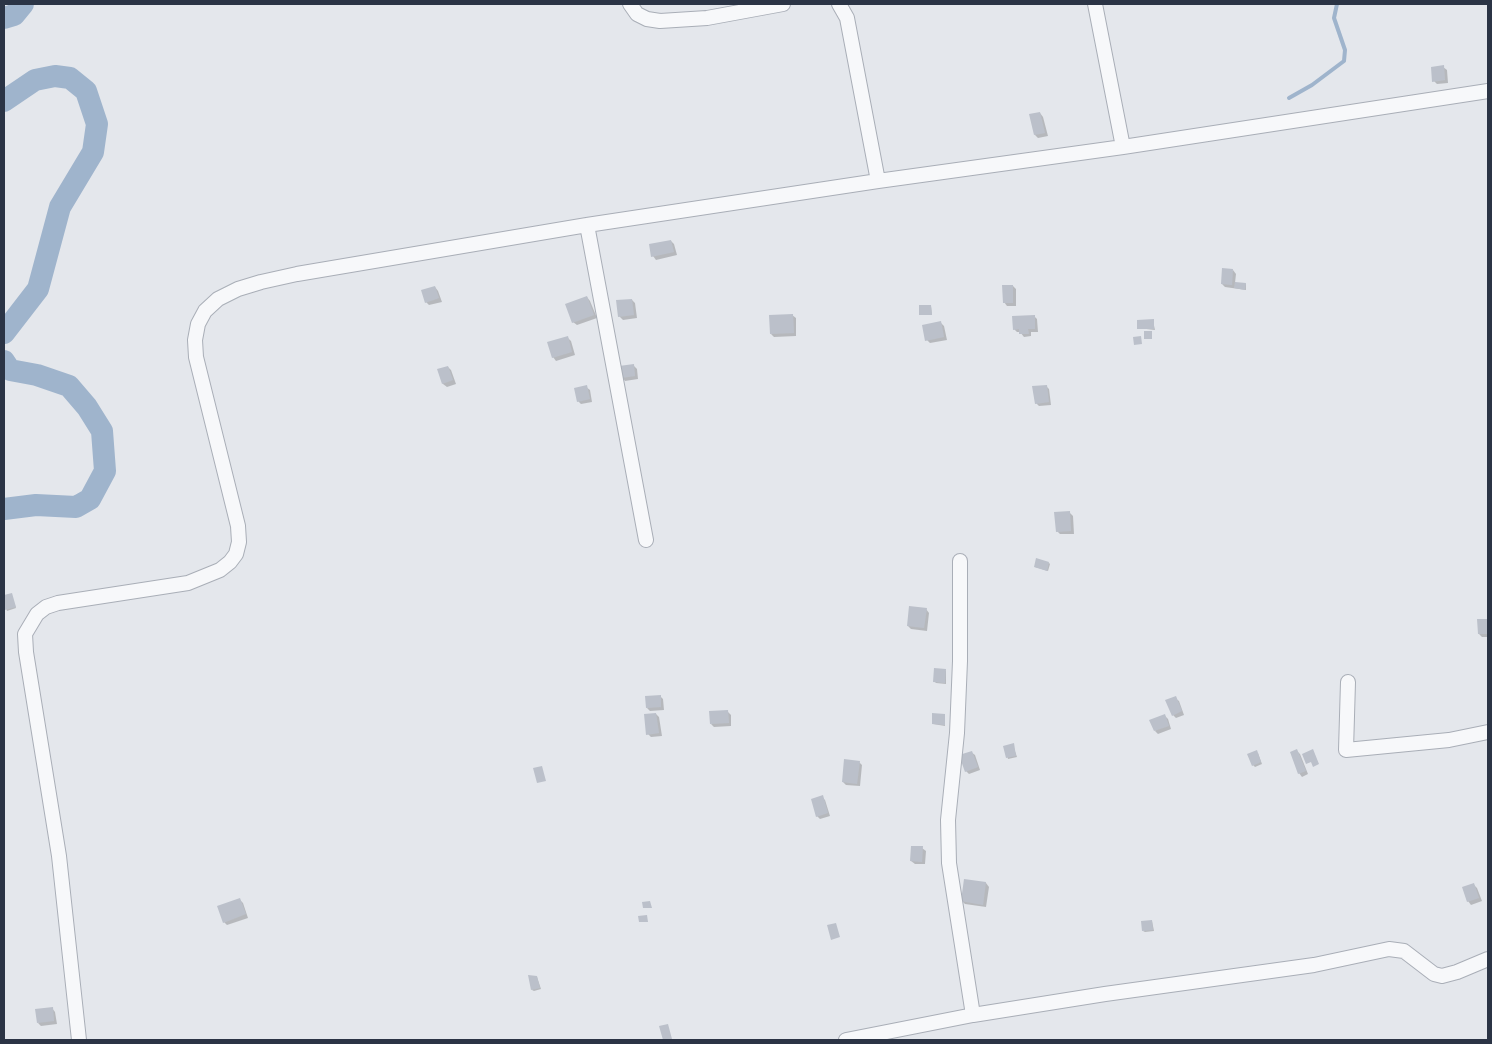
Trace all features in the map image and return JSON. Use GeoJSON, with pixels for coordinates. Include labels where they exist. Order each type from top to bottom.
{"type":"FeatureCollection","features":[{"type":"Feature","properties":{"kind":"street"},"geometry":{"type":"LineString","coordinates":[[630,4],[637,14],[647,19],[660,21],[707,18],[783,4]]}},
{"type":"Feature","properties":{"kind":"street"},"geometry":{"type":"LineString","coordinates":[[839,4],[847,18],[878,181]]}},
{"type":"Feature","properties":{"kind":"street"},"geometry":{"type":"LineString","coordinates":[[1095,4],[1123,147]]}},
{"type":"Feature","properties":{"kind":"street"},"geometry":{"type":"LineString","coordinates":[[78,1040],[59,856],[26,652],[25,634],[37,614],[46,607],[58,603],[188,584],[220,570],[236,554],[239,542],[238,526],[196,357],[195,340],[198,324],[205,311],[218,299],[238,289],[297,274],[588,225],[1488,92]]}},
{"type":"Feature","properties":{"kind":"street"},"geometry":{"type":"LineString","coordinates":[[588,225],[646,540]]}},
{"type":"Feature","properties":{"kind":"street"},"geometry":{"type":"LineString","coordinates":[[960,562],[960,661],[957,732],[948,820],[949,863],[973,1015]]}},
{"type":"Feature","properties":{"kind":"street"},"geometry":{"type":"LineString","coordinates":[[1348,682],[1346,750],[1449,740],[1488,732]]}},
{"type":"Feature","properties":{"kind":"street"},"geometry":{"type":"LineString","coordinates":[[846,1040],[973,1015],[1105,994],[1314,965],[1389,950],[1404,951],[1434,974],[1442,976],[1488,959]]}},
{"type":"Feature","properties":{"kind":"building"},"geometry":{"type":"Polygon","coordinates":[[[1444,65],[1445,80],[1432,82],[1431,67],[1444,65]]]}},
{"type":"Feature","properties":{"kind":"building"},"geometry":{"type":"Polygon","coordinates":[[[1040,112],[1045,133],[1034,135],[1029,114],[1040,112]]]}},
{"type":"Feature","properties":{"kind":"building"},"geometry":{"type":"Polygon","coordinates":[[[671,240],[674,252],[651,257],[649,244],[671,240]]]}},
{"type":"Feature","properties":{"kind":"building"},"geometry":{"type":"Polygon","coordinates":[[[1222,268],[1233,269],[1232,285],[1221,284],[1222,268]]]}},
{"type":"Feature","properties":{"kind":"building"},"geometry":{"type":"Polygon","coordinates":[[[1235,282],[1246,283],[1245,290],[1234,288],[1235,282]]]}},
{"type":"Feature","properties":{"kind":"building"},"geometry":{"type":"Polygon","coordinates":[[[1002,285],[1013,285],[1013,303],[1003,303],[1002,285]]]}},
{"type":"Feature","properties":{"kind":"building"},"geometry":{"type":"Polygon","coordinates":[[[435,286],[439,298],[425,303],[421,290],[435,286]]]}},
{"type":"Feature","properties":{"kind":"building"},"geometry":{"type":"Polygon","coordinates":[[[587,296],[594,315],[572,323],[565,304],[587,296]]]}},
{"type":"Feature","properties":{"kind":"building"},"geometry":{"type":"Polygon","coordinates":[[[632,299],[634,315],[618,317],[616,300],[632,299]]]}},
{"type":"Feature","properties":{"kind":"building"},"geometry":{"type":"Polygon","coordinates":[[[919,305],[931,305],[932,315],[919,315],[919,305]]]}},
{"type":"Feature","properties":{"kind":"building"},"geometry":{"type":"Polygon","coordinates":[[[793,314],[794,333],[770,334],[769,315],[793,314]]]}},
{"type":"Feature","properties":{"kind":"building"},"geometry":{"type":"Polygon","coordinates":[[[1035,315],[1035,329],[1028,329],[1029,334],[1019,334],[1019,329],[1013,330],[1012,316],[1035,315]]]}},
{"type":"Feature","properties":{"kind":"building"},"geometry":{"type":"Polygon","coordinates":[[[1154,319],[1154,329],[1137,329],[1137,320],[1154,319]]]}},
{"type":"Feature","properties":{"kind":"building"},"geometry":{"type":"Polygon","coordinates":[[[941,321],[944,337],[925,341],[922,325],[941,321]]]}},
{"type":"Feature","properties":{"kind":"building"},"geometry":{"type":"Polygon","coordinates":[[[1144,331],[1152,331],[1152,339],[1144,339],[1144,331]]]}},
{"type":"Feature","properties":{"kind":"building"},"geometry":{"type":"Polygon","coordinates":[[[568,336],[572,352],[552,358],[547,342],[568,336]]]}},
{"type":"Feature","properties":{"kind":"building"},"geometry":{"type":"Polygon","coordinates":[[[1141,336],[1142,344],[1134,345],[1133,337],[1141,336]]]}},
{"type":"Feature","properties":{"kind":"building"},"geometry":{"type":"Polygon","coordinates":[[[634,364],[635,376],[621,378],[619,366],[634,364]]]}},
{"type":"Feature","properties":{"kind":"building"},"geometry":{"type":"Polygon","coordinates":[[[448,366],[453,380],[442,384],[437,369],[448,366]]]}},
{"type":"Feature","properties":{"kind":"building"},"geometry":{"type":"Polygon","coordinates":[[[587,385],[590,399],[577,402],[574,388],[587,385]]]}},
{"type":"Feature","properties":{"kind":"building"},"geometry":{"type":"Polygon","coordinates":[[[1047,385],[1049,402],[1035,404],[1032,386],[1047,385]]]}},
{"type":"Feature","properties":{"kind":"building"},"geometry":{"type":"Polygon","coordinates":[[[1070,511],[1071,531],[1056,532],[1054,512],[1070,511]]]}},
{"type":"Feature","properties":{"kind":"building"},"geometry":{"type":"Polygon","coordinates":[[[1036,558],[1049,562],[1047,571],[1034,567],[1036,558]]]}},
{"type":"Feature","properties":{"kind":"building"},"geometry":{"type":"Polygon","coordinates":[[[12,593],[16,607],[5,610],[4,595],[12,593]]]}},
{"type":"Feature","properties":{"kind":"building"},"geometry":{"type":"Polygon","coordinates":[[[909,606],[927,608],[924,628],[907,626],[909,606]]]}},
{"type":"Feature","properties":{"kind":"building"},"geometry":{"type":"Polygon","coordinates":[[[1477,619],[1488,619],[1488,634],[1478,634],[1477,619]]]}},
{"type":"Feature","properties":{"kind":"building"},"geometry":{"type":"Polygon","coordinates":[[[934,668],[946,669],[945,683],[933,682],[934,668]]]}},
{"type":"Feature","properties":{"kind":"building"},"geometry":{"type":"Polygon","coordinates":[[[661,695],[661,707],[646,708],[645,696],[661,695]]]}},
{"type":"Feature","properties":{"kind":"building"},"geometry":{"type":"Polygon","coordinates":[[[1176,696],[1182,711],[1172,716],[1165,700],[1176,696]]]}},
{"type":"Feature","properties":{"kind":"building"},"geometry":{"type":"Polygon","coordinates":[[[728,710],[729,723],[710,724],[709,711],[728,710]]]}},
{"type":"Feature","properties":{"kind":"building"},"geometry":{"type":"Polygon","coordinates":[[[656,713],[659,733],[646,735],[644,714],[656,713]]]}},
{"type":"Feature","properties":{"kind":"building"},"geometry":{"type":"Polygon","coordinates":[[[932,713],[945,714],[945,725],[932,724],[932,713]]]}},
{"type":"Feature","properties":{"kind":"building"},"geometry":{"type":"Polygon","coordinates":[[[1165,714],[1169,726],[1154,731],[1149,720],[1165,714]]]}},
{"type":"Feature","properties":{"kind":"building"},"geometry":{"type":"Polygon","coordinates":[[[1014,743],[1016,756],[1006,758],[1003,746],[1014,743]]]}},
{"type":"Feature","properties":{"kind":"building"},"geometry":{"type":"Polygon","coordinates":[[[1297,749],[1306,771],[1298,774],[1290,752],[1297,749]]]}},
{"type":"Feature","properties":{"kind":"building"},"geometry":{"type":"Polygon","coordinates":[[[1313,749],[1319,764],[1313,767],[1311,762],[1306,764],[1302,754],[1313,749]]]}},
{"type":"Feature","properties":{"kind":"building"},"geometry":{"type":"Polygon","coordinates":[[[1257,750],[1261,762],[1252,766],[1247,754],[1257,750]]]}},
{"type":"Feature","properties":{"kind":"building"},"geometry":{"type":"Polygon","coordinates":[[[972,751],[978,767],[965,772],[959,755],[972,751]]]}},
{"type":"Feature","properties":{"kind":"building"},"geometry":{"type":"Polygon","coordinates":[[[844,759],[860,761],[857,784],[842,782],[844,759]]]}},
{"type":"Feature","properties":{"kind":"building"},"geometry":{"type":"Polygon","coordinates":[[[542,766],[546,781],[537,783],[533,768],[542,766]]]}},
{"type":"Feature","properties":{"kind":"building"},"geometry":{"type":"Polygon","coordinates":[[[823,795],[828,813],[816,817],[811,799],[823,795]]]}},
{"type":"Feature","properties":{"kind":"building"},"geometry":{"type":"Polygon","coordinates":[[[911,846],[923,846],[922,862],[910,861],[911,846]]]}},
{"type":"Feature","properties":{"kind":"building"},"geometry":{"type":"Polygon","coordinates":[[[964,879],[986,882],[983,905],[961,901],[964,879]]]}},
{"type":"Feature","properties":{"kind":"building"},"geometry":{"type":"Polygon","coordinates":[[[1474,883],[1479,898],[1467,902],[1462,887],[1474,883]]]}},
{"type":"Feature","properties":{"kind":"building"},"geometry":{"type":"Polygon","coordinates":[[[240,898],[246,914],[223,923],[217,906],[240,898]]]}},
{"type":"Feature","properties":{"kind":"building"},"geometry":{"type":"Polygon","coordinates":[[[650,901],[652,908],[643,908],[642,902],[650,901]]]}},
{"type":"Feature","properties":{"kind":"building"},"geometry":{"type":"Polygon","coordinates":[[[647,915],[648,922],[639,922],[638,916],[647,915]]]}},
{"type":"Feature","properties":{"kind":"building"},"geometry":{"type":"Polygon","coordinates":[[[1152,920],[1153,930],[1142,931],[1141,921],[1152,920]]]}},
{"type":"Feature","properties":{"kind":"building"},"geometry":{"type":"Polygon","coordinates":[[[836,923],[840,937],[831,940],[827,925],[836,923]]]}},
{"type":"Feature","properties":{"kind":"building"},"geometry":{"type":"Polygon","coordinates":[[[528,975],[537,976],[540,988],[531,990],[528,975]]]}},
{"type":"Feature","properties":{"kind":"building"},"geometry":{"type":"Polygon","coordinates":[[[53,1007],[54,1021],[37,1023],[35,1009],[53,1007]]]}},
{"type":"Feature","properties":{"kind":"building"},"geometry":{"type":"Polygon","coordinates":[[[668,1024],[672,1039],[663,1040],[659,1026],[668,1024]]]}},
{"type":"Feature","properties":{"kind":"waterway"},"geometry":{"type":"LineString","coordinates":[[4,18],[14,15],[23,4]]}},
{"type":"Feature","properties":{"kind":"waterway"},"geometry":{"type":"LineString","coordinates":[[1289,98],[1312,85],[1344,61],[1345,50],[1334,18],[1337,4]]}},
{"type":"Feature","properties":{"kind":"waterway"},"geometry":{"type":"LineString","coordinates":[[4,101],[35,80],[55,76],[70,78],[86,91],[97,124],[93,152],[60,207],[38,289],[4,333]]}},
{"type":"Feature","properties":{"kind":"waterway"},"geometry":{"type":"LineString","coordinates":[[4,361],[10,370],[37,375],[69,386],[87,407],[102,431],[105,471],[90,499],[76,507],[36,505],[4,509]]}}]}
